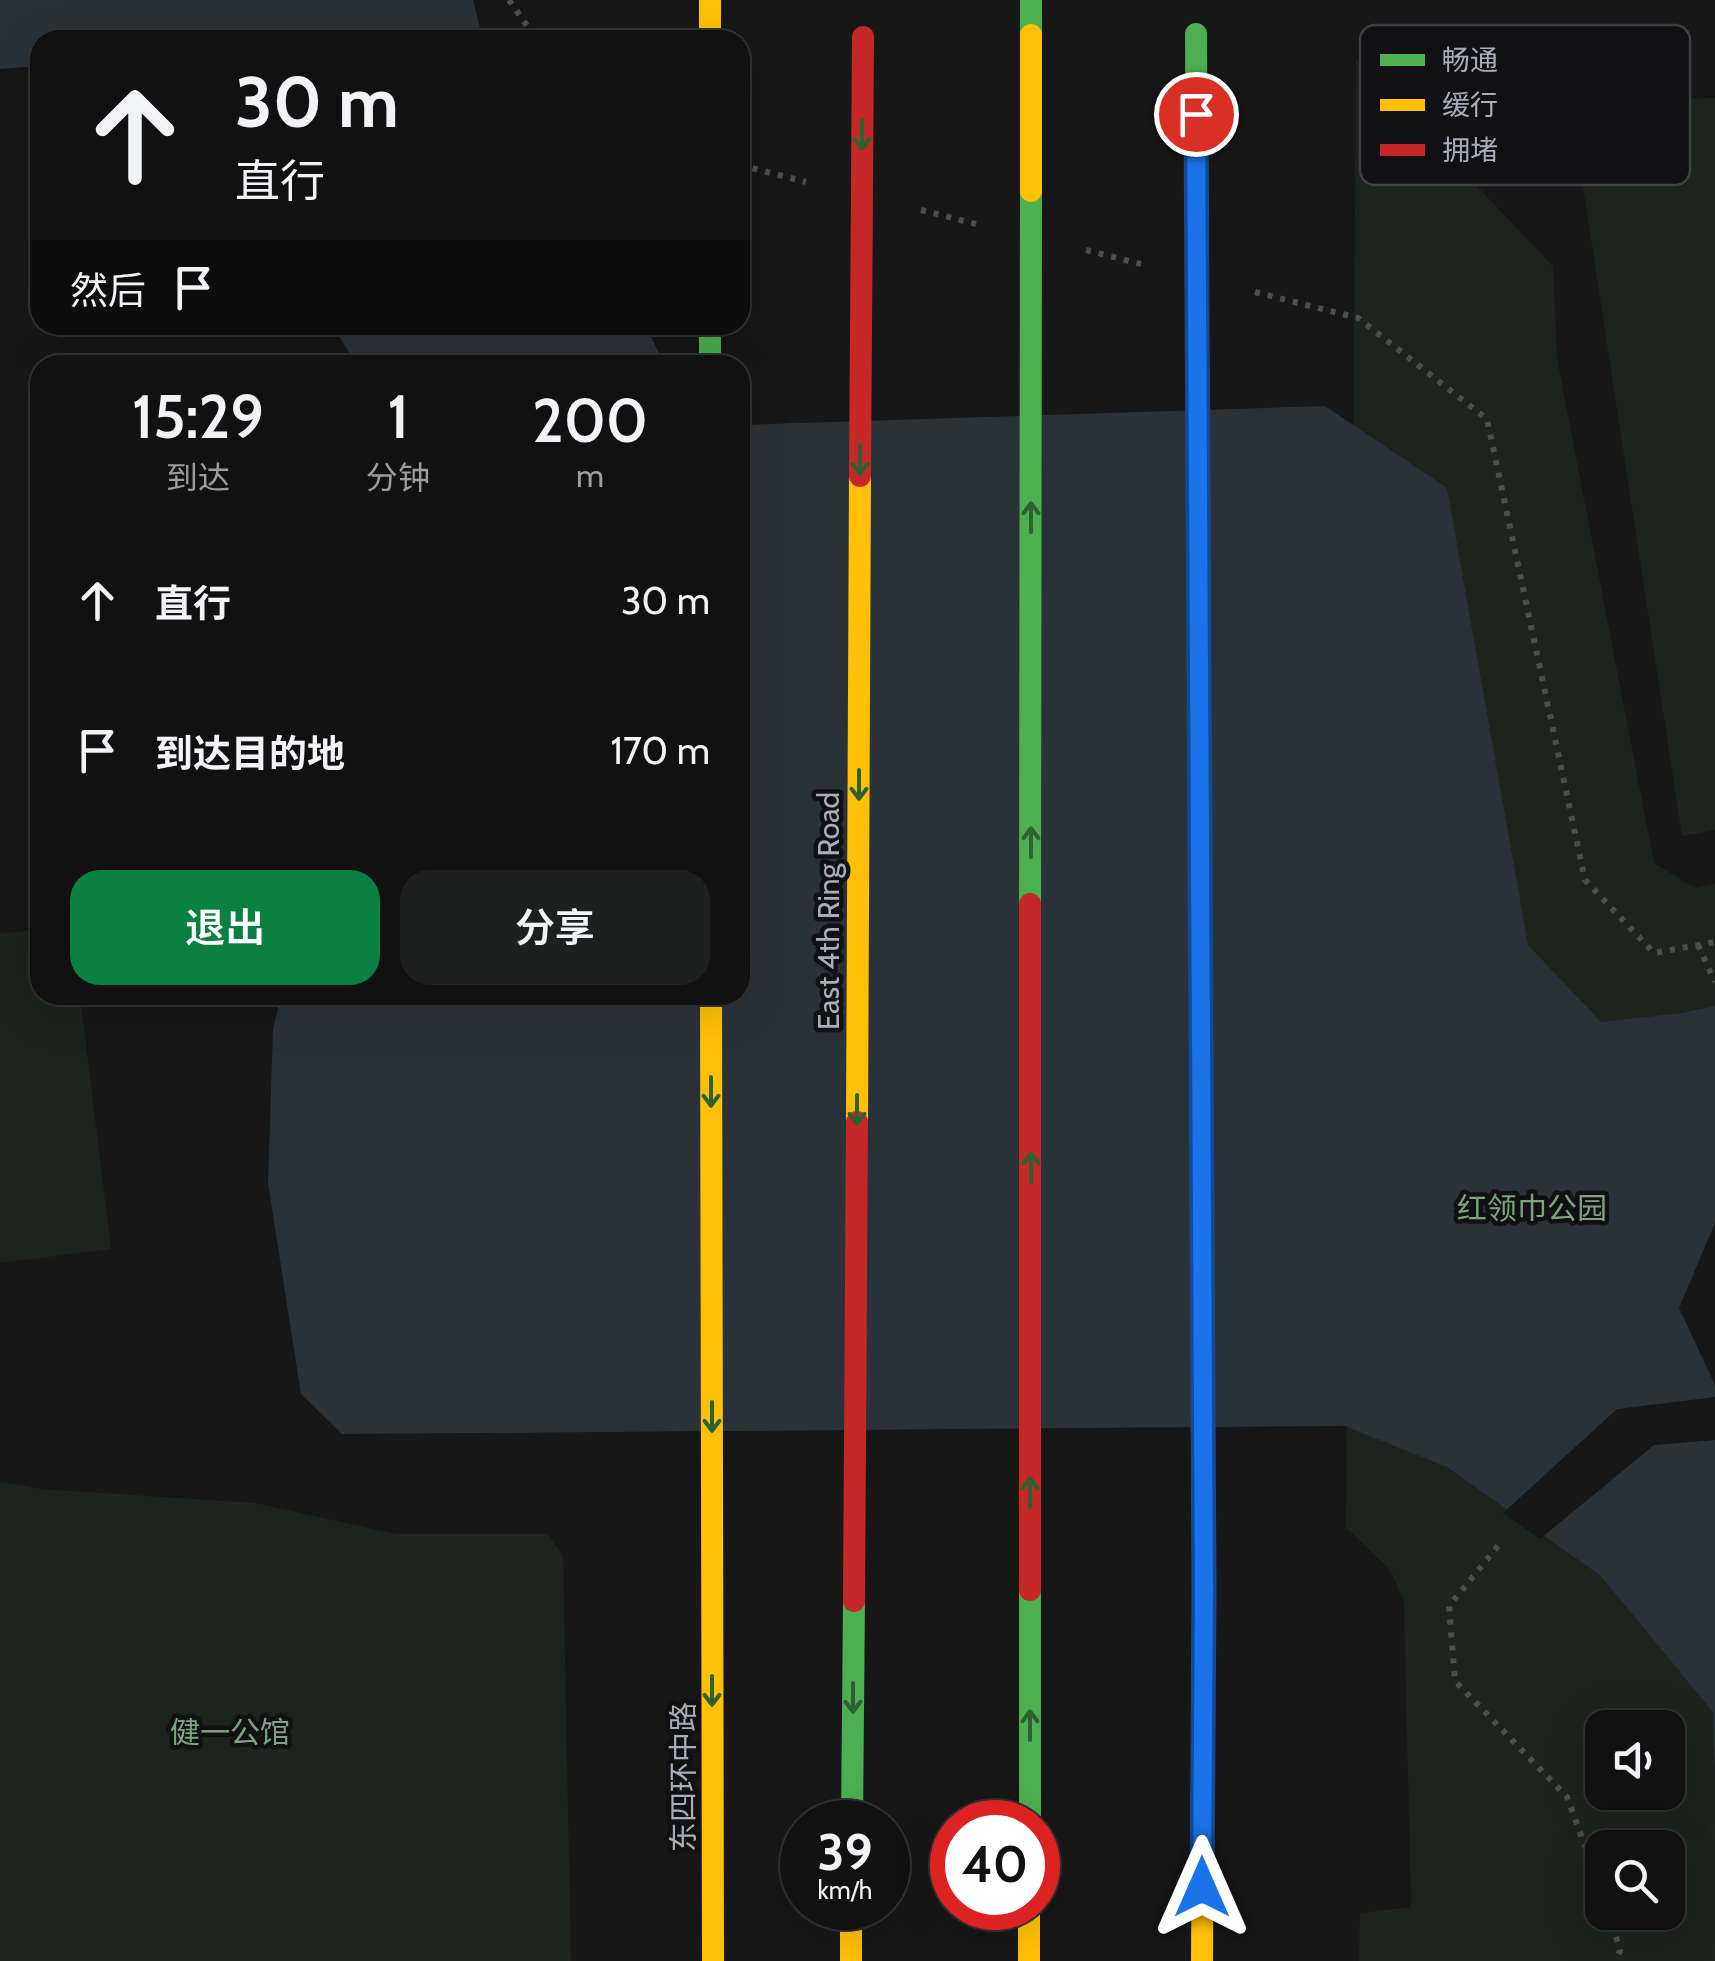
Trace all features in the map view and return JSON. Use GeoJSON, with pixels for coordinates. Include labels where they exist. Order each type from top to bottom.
{"type":"FeatureCollection","features":[{"type":"Feature","properties":{"kind":"main road"},"geometry":{"type":"LineString","coordinates":[[710,0],[710,30]]}},
{"type":"Feature","properties":{"kind":"main road"},"geometry":{"type":"LineString","coordinates":[[1030,1800],[1031,0]]}},
{"type":"Feature","properties":{"kind":"main road"},"geometry":{"type":"LineString","coordinates":[[1196,26],[1204,1591],[1202,1961]]}},
{"type":"Feature","properties":{"kind":"main road","name":"East 4th Ring Road"},"geometry":{"type":"LineString","coordinates":[[852,1800],[863,28]]}},
{"type":"Feature","properties":{"kind":"main road","name":"东四环中路"},"geometry":{"type":"LineString","coordinates":[[711,1005],[713,1961]]}},
{"type":"Feature","properties":{"kind":"main road"},"geometry":{"type":"LineString","coordinates":[[851,1930],[851,1961]]}},
{"type":"Feature","properties":{"kind":"main road"},"geometry":{"type":"LineString","coordinates":[[1029,1961],[1030,1930]]}},
{"type":"Feature","properties":{"kind":"path"},"geometry":{"type":"LineString","coordinates":[[509,0],[530,30]]}},
{"type":"Feature","properties":{"kind":"path"},"geometry":{"type":"LineString","coordinates":[[750,167],[817,184]]}},
{"type":"Feature","properties":{"kind":"path"},"geometry":{"type":"LineString","coordinates":[[914,208],[991,227]]}},
{"type":"Feature","properties":{"kind":"path"},"geometry":{"type":"LineString","coordinates":[[1068,246],[1145,265]]}},
{"type":"Feature","properties":{"kind":"path"},"geometry":{"type":"LineString","coordinates":[[1242,289],[1358,318],[1487,419],[1585,880],[1654,953],[1715,942]]}},
{"type":"Feature","properties":{"kind":"path"},"geometry":{"type":"LineString","coordinates":[[1698,945],[1715,982]]}},
{"type":"Feature","properties":{"kind":"path"},"geometry":{"type":"LineString","coordinates":[[1498,1546],[1449,1606],[1455,1681],[1567,1797],[1585,1846]]}},
{"type":"Feature","properties":{"kind":"path"},"geometry":{"type":"LineString","coordinates":[[1614,1930],[1620,1951],[1616,1961]]}},
{"type":"Feature","properties":{"kind":"green space","name":"红领巾公园"},"geometry":{"type":"Polygon","coordinates":[[[1356,59],[1360,63],[1360,185],[1476,185],[1553,266],[1557,358],[1654,863],[1695,888],[1715,884],[1715,1961],[1359,1961],[1360,1913],[1411,1907],[1404,1601],[1390,1570],[1346,1527],[1356,59]]]}},
{"type":"Feature","properties":{"kind":"green space"},"geometry":{"type":"Polygon","coordinates":[[[1715,98],[1715,830],[1682,836],[1583,185],[1690,185],[1690,99],[1715,98]]]}},
{"type":"Feature","properties":{"kind":"green space"},"geometry":{"type":"Polygon","coordinates":[[[30,930],[30,1005],[81,1005],[111,1249],[0,1263],[0,934],[30,930]]]}},
{"type":"Feature","properties":{"kind":"green space","name":"健一公馆"},"geometry":{"type":"Polygon","coordinates":[[[0,1482],[41,1489],[255,1503],[397,1534],[547,1534],[563,1555],[571,1961],[0,1961],[0,1482]]]}},
{"type":"Feature","properties":{"kind":"shaded area"},"geometry":{"type":"Polygon","coordinates":[[[0,0],[473,0],[480,30],[30,30],[30,67],[0,69],[0,0]]]}},
{"type":"Feature","properties":{"kind":"shaded area"},"geometry":{"type":"Polygon","coordinates":[[[338,335],[650,335],[660,355],[350,355],[338,335]]]}},
{"type":"Feature","properties":{"kind":"shaded area"},"geometry":{"type":"Polygon","coordinates":[[[1325,406],[1447,488],[1528,945],[1601,1022],[1715,1006],[1715,1774],[1713,1712],[1601,1576],[1447,1467],[1345,1426],[342,1434],[301,1394],[268,1183],[273,1030],[279,1005],[750,1005],[750,425],[1325,406]]]}},
{"type":"Feature","properties":{"kind":"pier"},"geometry":{"type":"Polygon","coordinates":[[[1715,1223],[1715,1385],[1679,1308],[1715,1223]]]}},
{"type":"Feature","properties":{"kind":"pier"},"geometry":{"type":"Polygon","coordinates":[[[1715,1397],[1715,1440],[1654,1445],[1540,1539],[1503,1513],[1617,1409],[1715,1397]]]}},
{"type":"Feature","properties":{"kind":"traffic: fast"},"geometry":{"type":"LineString","coordinates":[[1031,0],[1031,35]]}},
{"type":"Feature","properties":{"kind":"traffic: fast"},"geometry":{"type":"LineString","coordinates":[[1196,34],[1198,463]]}},
{"type":"Feature","properties":{"kind":"traffic: fast"},"geometry":{"type":"LineString","coordinates":[[1030,904],[1031,191]]}},
{"type":"Feature","properties":{"kind":"traffic: fast"},"geometry":{"type":"LineString","coordinates":[[710,335],[710,355]]}},
{"type":"Feature","properties":{"kind":"traffic: fast"},"geometry":{"type":"LineString","coordinates":[[1203,1301],[1204,1591]]}},
{"type":"Feature","properties":{"kind":"traffic: fast"},"geometry":{"type":"LineString","coordinates":[[1030,1590],[1030,1800]]}},
{"type":"Feature","properties":{"kind":"traffic: fast"},"geometry":{"type":"LineString","coordinates":[[852,1800],[854,1601]]}},
{"type":"Feature","properties":{"kind":"traffic: slow"},"geometry":{"type":"LineString","coordinates":[[710,0],[710,30]]}},
{"type":"Feature","properties":{"kind":"traffic: slow"},"geometry":{"type":"LineString","coordinates":[[1031,35],[1031,191]]}},
{"type":"Feature","properties":{"kind":"traffic: slow"},"geometry":{"type":"LineString","coordinates":[[1198,463],[1203,1301]]}},
{"type":"Feature","properties":{"kind":"traffic: slow"},"geometry":{"type":"LineString","coordinates":[[857,1122],[860,476]]}},
{"type":"Feature","properties":{"kind":"traffic: slow"},"geometry":{"type":"LineString","coordinates":[[711,1005],[713,1961]]}},
{"type":"Feature","properties":{"kind":"traffic: slow"},"geometry":{"type":"LineString","coordinates":[[1202,1961],[1204,1591]]}},
{"type":"Feature","properties":{"kind":"traffic: slow"},"geometry":{"type":"LineString","coordinates":[[851,1930],[851,1961]]}},
{"type":"Feature","properties":{"kind":"traffic: slow"},"geometry":{"type":"LineString","coordinates":[[1029,1930],[1029,1961]]}},
{"type":"Feature","properties":{"kind":"traffic: jam"},"geometry":{"type":"LineString","coordinates":[[860,476],[863,37]]}},
{"type":"Feature","properties":{"kind":"traffic: jam"},"geometry":{"type":"LineString","coordinates":[[1030,904],[1030,1590]]}},
{"type":"Feature","properties":{"kind":"traffic: jam"},"geometry":{"type":"LineString","coordinates":[[854,1601],[857,1122]]}},
{"type":"Feature","properties":{"kind":"route"},"geometry":{"type":"LineString","coordinates":[[1196,114],[1204,1591],[1202,1887]]}}]}
